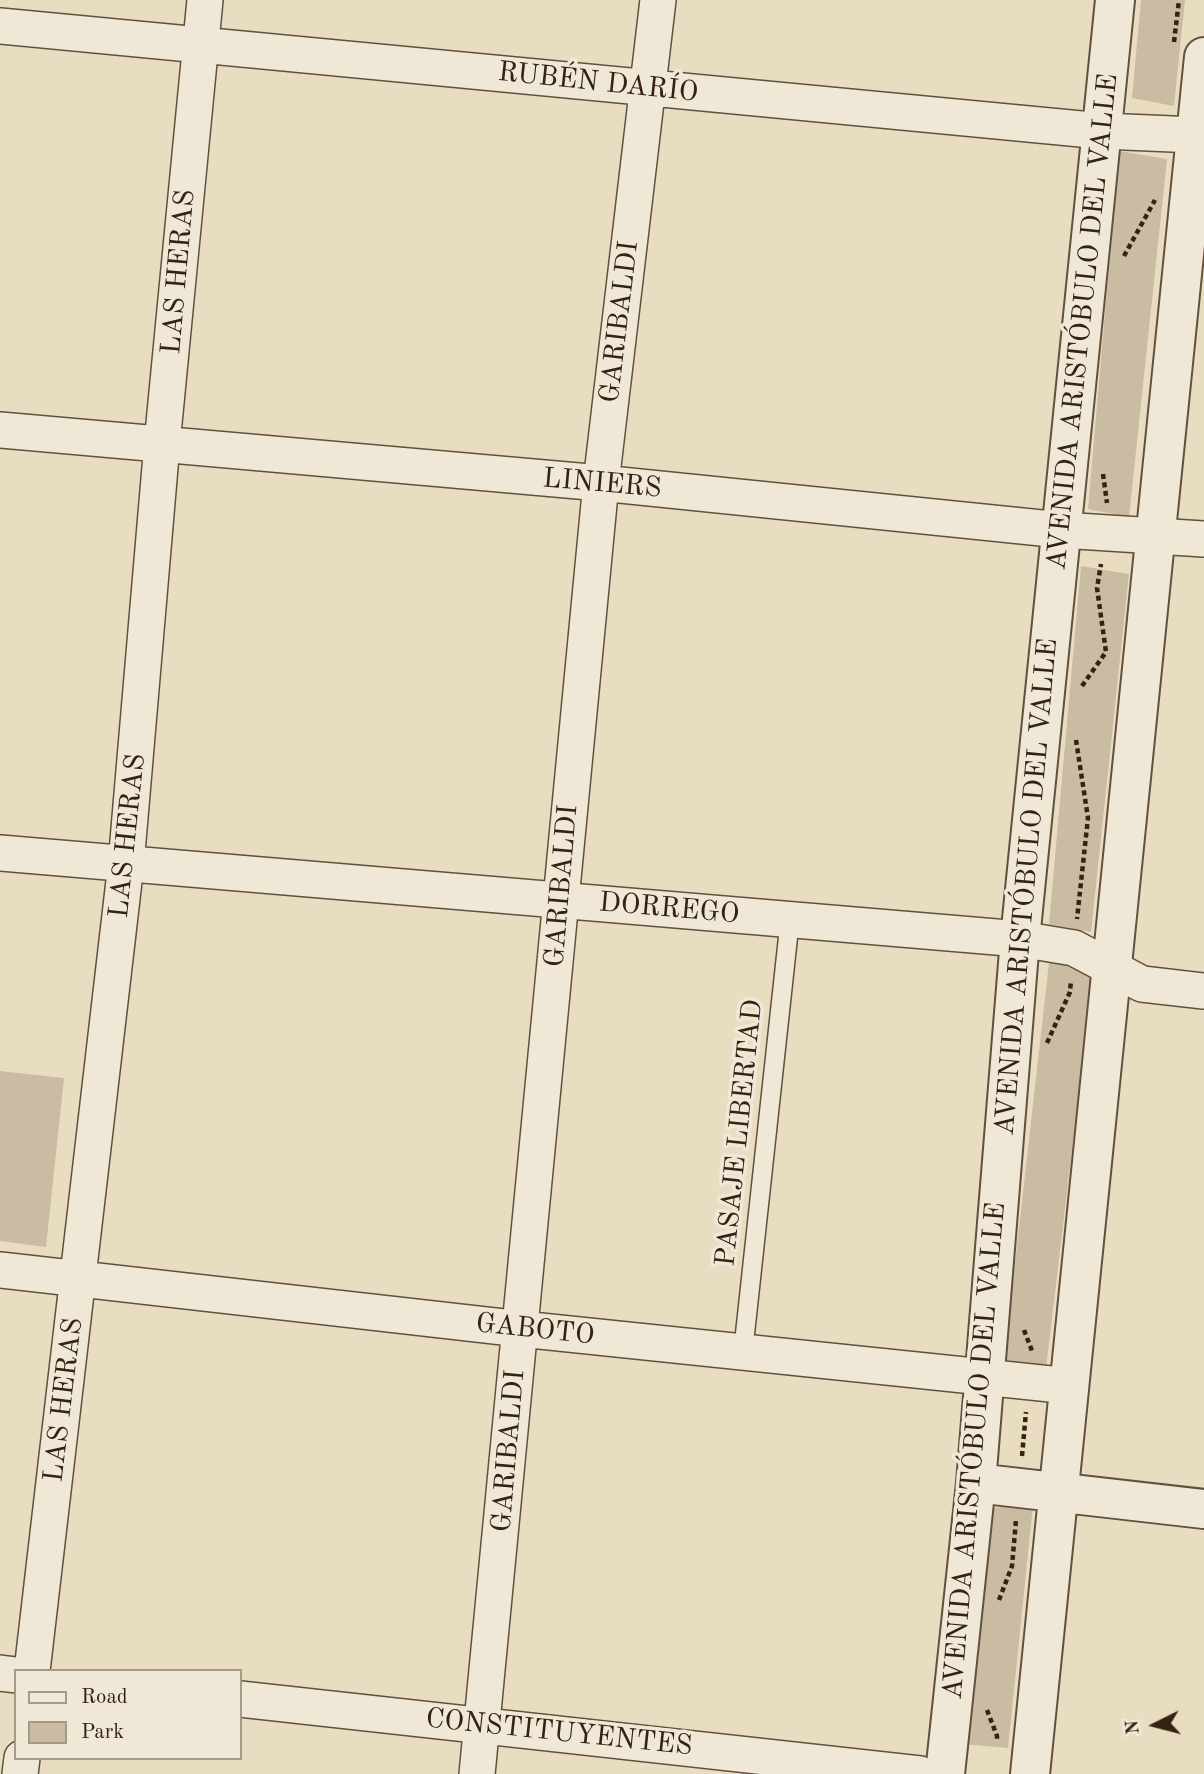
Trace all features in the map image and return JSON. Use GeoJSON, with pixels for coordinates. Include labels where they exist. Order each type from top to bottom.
{"type":"FeatureCollection","features":[{"type":"Feature","properties":{"kind":"street","name":"LAS HERAS"},"geometry":{"type":"LineString","coordinates":[[32,1669],[126,864],[162,444],[205,0]]}},
{"type":"Feature","properties":{"kind":"street","name":"GARIBALDI"},"geometry":{"type":"LineString","coordinates":[[477,1774],[601,483],[658,0]]}},
{"type":"Feature","properties":{"kind":"street","name":"AVENIDA ARISTÓBULO DEL VALLE"},"geometry":{"type":"LineString","coordinates":[[945,1774],[976,1483],[1020,939],[1115,0]]}},
{"type":"Feature","properties":{"kind":"street","name":"RUBÉN DARÍO"},"geometry":{"type":"LineString","coordinates":[[0,26],[1102,131],[1196,135]]}},
{"type":"Feature","properties":{"kind":"street"},"geometry":{"type":"LineString","coordinates":[[1030,1774],[1156,535],[1196,224],[1196,135],[1188,55]]}},
{"type":"Feature","properties":{"kind":"street","name":"LINIERS"},"geometry":{"type":"LineString","coordinates":[[0,430],[601,483],[1062,530],[1204,539]]}},
{"type":"Feature","properties":{"kind":"street","name":"DORREGO"},"geometry":{"type":"LineString","coordinates":[[0,853],[1020,939],[1074,948],[1142,984],[1204,991]]}},
{"type":"Feature","properties":{"kind":"street","name":"GABOTO"},"geometry":{"type":"LineString","coordinates":[[0,1270],[521,1329],[1070,1386]]}},
{"type":"Feature","properties":{"kind":"street"},"geometry":{"type":"LineString","coordinates":[[976,1483],[1204,1509]]}},
{"type":"Feature","properties":{"kind":"street","name":"CONSTITUYENTES"},"geometry":{"type":"LineString","coordinates":[[242,1699],[920,1774]]}},
{"type":"Feature","properties":{"kind":"lane","name":"PASAJE LIBERTAD"},"geometry":{"type":"LineString","coordinates":[[743,1352],[790,919]]}},
{"type":"Feature","properties":{"kind":"path"},"geometry":{"type":"LineString","coordinates":[[1179,0],[1188,55]]}},
{"type":"Feature","properties":{"kind":"path"},"geometry":{"type":"LineString","coordinates":[[1121,261],[1156,198]]}},
{"type":"Feature","properties":{"kind":"path"},"geometry":{"type":"LineString","coordinates":[[1080,696],[1082,685],[1106,652],[1097,588],[1108,507],[1102,463]]}},
{"type":"Feature","properties":{"kind":"path"},"geometry":{"type":"LineString","coordinates":[[1046,1055],[1047,1041],[1070,992],[1088,818],[1075,729]]}},
{"type":"Feature","properties":{"kind":"path"},"geometry":{"type":"LineString","coordinates":[[998,1604],[1012,1566],[1032,1352],[1021,1322]]}},
{"type":"Feature","properties":{"kind":"path"},"geometry":{"type":"LineString","coordinates":[[985,1706],[997,1736],[996,1748]]}},
{"type":"Feature","properties":{"kind":"green space"},"geometry":{"type":"Polygon","coordinates":[[[1141,0],[1185,0],[1174,106],[1132,98],[1141,0]]]}},
{"type":"Feature","properties":{"kind":"green space"},"geometry":{"type":"Polygon","coordinates":[[[1119,151],[1167,159],[1129,517],[1088,509],[1119,151]]]}},
{"type":"Feature","properties":{"kind":"green space"},"geometry":{"type":"Polygon","coordinates":[[[1081,566],[1129,574],[1091,932],[1049,924],[1081,566]]]}},
{"type":"Feature","properties":{"kind":"green space"},"geometry":{"type":"Polygon","coordinates":[[[1050,954],[1095,956],[1045,1377],[1003,1369],[1050,954]]]}},
{"type":"Feature","properties":{"kind":"green space"},"geometry":{"type":"Polygon","coordinates":[[[0,1071],[64,1078],[46,1247],[0,1241],[0,1071]]]}},
{"type":"Feature","properties":{"kind":"green space"},"geometry":{"type":"Polygon","coordinates":[[[1033,1505],[1008,1748],[962,1744],[989,1508],[1033,1505]]]}}]}
